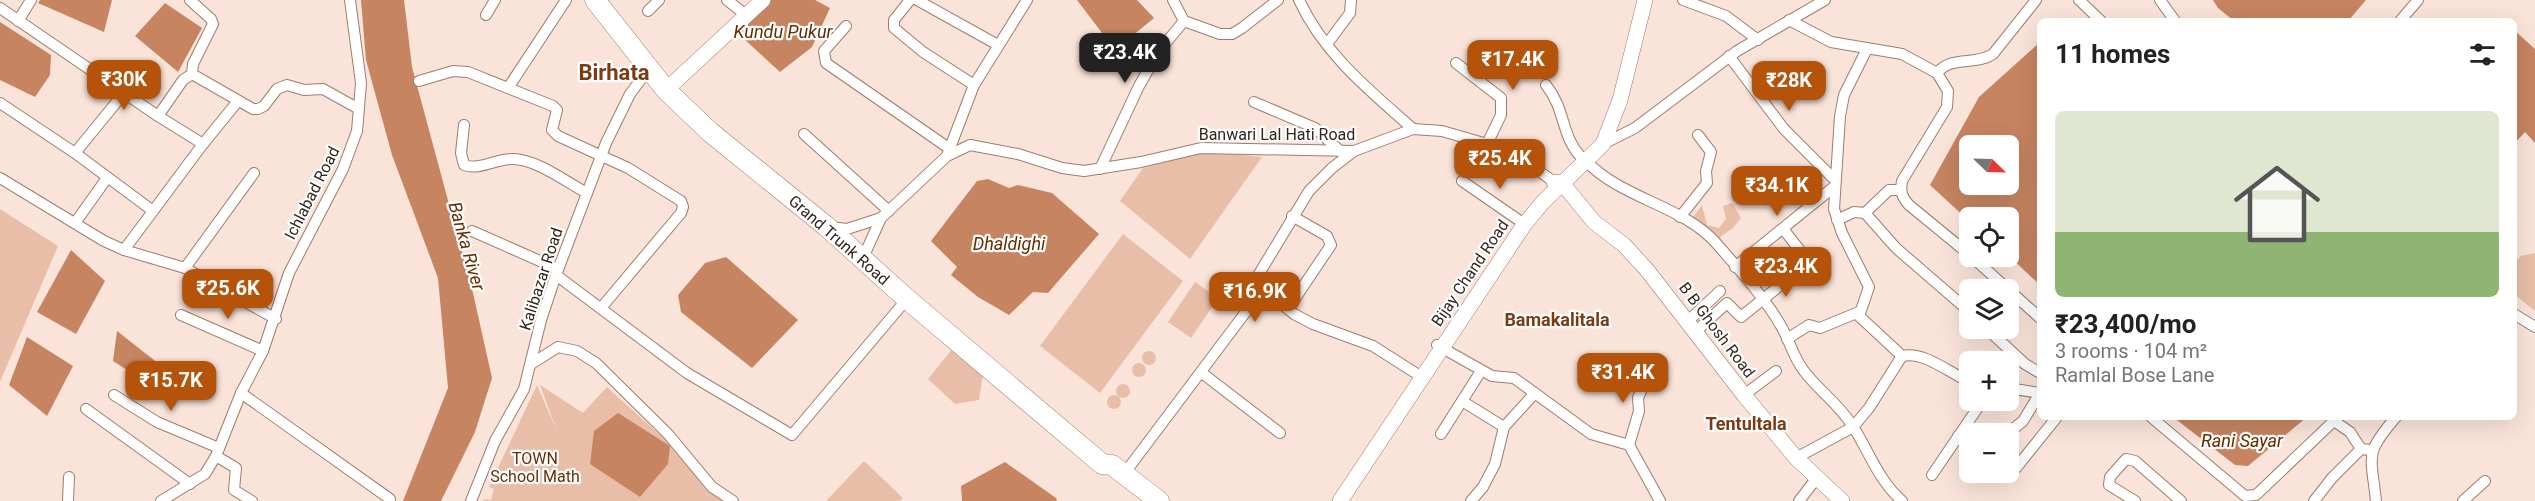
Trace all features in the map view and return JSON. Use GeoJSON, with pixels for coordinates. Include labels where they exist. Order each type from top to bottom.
{"type":"FeatureCollection","features":[{"type":"Feature","properties":{"kind":"highway","name":"Grand Trunk Road"},"geometry":{"type":"LineString","coordinates":[[595,0],[666,90],[746,164],[826,226],[907,299],[1102,464],[1112,465],[1159,501]]}},
{"type":"Feature","properties":{"kind":"highway","name":"Grand Trunk Road"},"geometry":{"type":"LineString","coordinates":[[1102,464],[1104,474],[1139,501]]}},
{"type":"Feature","properties":{"kind":"main road"},"geometry":{"type":"LineString","coordinates":[[666,90],[763,0]]}},
{"type":"Feature","properties":{"kind":"main road","name":"Bijay Chand Road"},"geometry":{"type":"LineString","coordinates":[[1583,159],[1597,140],[1604,124],[1620,75],[1636,0]]}},
{"type":"Feature","properties":{"kind":"main road","name":"Bijay Chand Road"},"geometry":{"type":"LineString","coordinates":[[1340,501],[1520,221],[1583,159],[1603,144],[1620,100],[1645,0]]}},
{"type":"Feature","properties":{"kind":"main road","name":"Bijay Chand Road"},"geometry":{"type":"LineString","coordinates":[[1332,501],[1417,374],[1524,225],[1558,183]]}},
{"type":"Feature","properties":{"kind":"main road","name":"B B Ghosh Road"},"geometry":{"type":"LineString","coordinates":[[1558,183],[1594,222],[1624,244],[1796,458],[1842,501]]}},
{"type":"Feature","properties":{"kind":"street"},"geometry":{"type":"LineString","coordinates":[[18,21],[31,0]]}},
{"type":"Feature","properties":{"kind":"street"},"geometry":{"type":"LineString","coordinates":[[190,0],[211,19],[213,24],[193,64],[192,74]]}},
{"type":"Feature","properties":{"kind":"street","name":"Ichlabad Road"},"geometry":{"type":"LineString","coordinates":[[161,501],[205,474],[218,452],[241,393],[263,351],[276,319],[289,273],[344,170],[357,131],[361,83],[350,0]]}},
{"type":"Feature","properties":{"kind":"street"},"geometry":{"type":"LineString","coordinates":[[486,15],[495,0]]}},
{"type":"Feature","properties":{"kind":"street"},"geometry":{"type":"LineString","coordinates":[[508,88],[566,0]]}},
{"type":"Feature","properties":{"kind":"street"},"geometry":{"type":"LineString","coordinates":[[648,11],[659,0]]}},
{"type":"Feature","properties":{"kind":"street"},"geometry":{"type":"LineString","coordinates":[[727,0],[746,15]]}},
{"type":"Feature","properties":{"kind":"street"},"geometry":{"type":"LineString","coordinates":[[910,0],[894,20],[894,28],[923,52],[974,85]]}},
{"type":"Feature","properties":{"kind":"street"},"geometry":{"type":"LineString","coordinates":[[917,0],[998,45]]}},
{"type":"Feature","properties":{"kind":"street"},"geometry":{"type":"LineString","coordinates":[[846,26],[824,51],[826,63],[948,152],[974,85],[1027,0]]}},
{"type":"Feature","properties":{"kind":"street"},"geometry":{"type":"LineString","coordinates":[[1173,0],[1184,21],[1220,34],[1232,34],[1278,0]]}},
{"type":"Feature","properties":{"kind":"street"},"geometry":{"type":"LineString","coordinates":[[1299,0],[1338,60],[1413,129]]}},
{"type":"Feature","properties":{"kind":"street"},"geometry":{"type":"LineString","coordinates":[[1327,44],[1350,13],[1351,0]]}},
{"type":"Feature","properties":{"kind":"street"},"geometry":{"type":"LineString","coordinates":[[1683,0],[1726,16],[1758,40]]}},
{"type":"Feature","properties":{"kind":"street"},"geometry":{"type":"LineString","coordinates":[[1603,144],[1635,128],[1729,56],[1825,0]]}},
{"type":"Feature","properties":{"kind":"street"},"geometry":{"type":"LineString","coordinates":[[1937,73],[1950,62],[1984,60],[1993,54],[2036,0]]}},
{"type":"Feature","properties":{"kind":"street"},"geometry":{"type":"LineString","coordinates":[[2079,0],[2098,18]]}},
{"type":"Feature","properties":{"kind":"street"},"geometry":{"type":"LineString","coordinates":[[2160,0],[2173,18]]}},
{"type":"Feature","properties":{"kind":"street"},"geometry":{"type":"LineString","coordinates":[[2403,18],[2418,0]]}},
{"type":"Feature","properties":{"kind":"street"},"geometry":{"type":"LineString","coordinates":[[0,9],[203,144]]}},
{"type":"Feature","properties":{"kind":"street"},"geometry":{"type":"LineString","coordinates":[[1789,20],[1831,42],[1902,54],[1937,73],[1947,91],[1947,107],[1902,181],[1900,190],[1902,198],[1909,205],[1959,247]]}},
{"type":"Feature","properties":{"kind":"street"},"geometry":{"type":"LineString","coordinates":[[1100,169],[1139,86],[1159,51],[1184,21]]}},
{"type":"Feature","properties":{"kind":"street"},"geometry":{"type":"LineString","coordinates":[[1787,339],[1809,325],[1820,328],[1859,312],[1868,294],[1868,280],[1837,220],[1835,183],[1844,95],[1867,49]]}},
{"type":"Feature","properties":{"kind":"street"},"geometry":{"type":"LineString","coordinates":[[1729,56],[1784,129],[1835,183]]}},
{"type":"Feature","properties":{"kind":"street"},"geometry":{"type":"LineString","coordinates":[[1456,63],[1501,98],[1501,115],[1487,144]]}},
{"type":"Feature","properties":{"kind":"street","name":"Kalibazar Road"},"geometry":{"type":"LineString","coordinates":[[471,501],[495,441],[524,389],[541,320],[601,156],[630,94],[648,70]]}},
{"type":"Feature","properties":{"kind":"street"},"geometry":{"type":"LineString","coordinates":[[419,81],[453,71],[468,72],[556,108],[552,130],[554,133],[656,184],[681,201],[683,207],[601,308]]}},
{"type":"Feature","properties":{"kind":"street"},"geometry":{"type":"LineString","coordinates":[[192,74],[258,110],[281,86],[304,90],[316,87],[359,109]]}},
{"type":"Feature","properties":{"kind":"street"},"geometry":{"type":"LineString","coordinates":[[158,116],[183,80],[192,74]]}},
{"type":"Feature","properties":{"kind":"street"},"geometry":{"type":"LineString","coordinates":[[1546,85],[1561,108],[1570,146],[1596,172],[1621,189],[1680,217],[1703,231],[1735,267],[1781,326],[1803,370],[1835,401],[1853,427],[1877,472],[1902,501]]}},
{"type":"Feature","properties":{"kind":"street"},"geometry":{"type":"LineString","coordinates":[[75,153],[124,93]]}},
{"type":"Feature","properties":{"kind":"street"},"geometry":{"type":"LineString","coordinates":[[124,250],[238,101]]}},
{"type":"Feature","properties":{"kind":"street"},"geometry":{"type":"LineString","coordinates":[[1254,102],[1315,128],[1340,151]]}},
{"type":"Feature","properties":{"kind":"street"},"geometry":{"type":"LineString","coordinates":[[0,103],[75,153],[153,212]]}},
{"type":"Feature","properties":{"kind":"street"},"geometry":{"type":"LineString","coordinates":[[464,125],[461,153],[464,165],[470,167],[501,160],[524,160],[587,193]]}},
{"type":"Feature","properties":{"kind":"street","name":"Banwari Lal Hati Road"},"geometry":{"type":"LineString","coordinates":[[862,258],[885,214],[948,152],[970,145],[981,145],[1062,168],[1100,169],[1201,148],[1354,151],[1413,129],[1442,131],[1487,144],[1528,163],[1558,183]]}},
{"type":"Feature","properties":{"kind":"street"},"geometry":{"type":"LineString","coordinates":[[804,134],[885,214],[847,229],[826,226]]}},
{"type":"Feature","properties":{"kind":"street"},"geometry":{"type":"LineString","coordinates":[[1680,217],[1707,183],[1706,171],[1712,157],[1711,152],[1698,135]]}},
{"type":"Feature","properties":{"kind":"street"},"geometry":{"type":"LineString","coordinates":[[1124,474],[1248,309],[1242,302],[1309,191],[1332,168],[1354,151]]}},
{"type":"Feature","properties":{"kind":"street"},"geometry":{"type":"LineString","coordinates":[[1109,153],[1114,162],[1122,166]]}},
{"type":"Feature","properties":{"kind":"street"},"geometry":{"type":"LineString","coordinates":[[186,268],[254,173]]}},
{"type":"Feature","properties":{"kind":"street"},"geometry":{"type":"LineString","coordinates":[[0,178],[104,242],[186,268],[276,319]]}},
{"type":"Feature","properties":{"kind":"street"},"geometry":{"type":"LineString","coordinates":[[75,223],[107,178]]}},
{"type":"Feature","properties":{"kind":"street"},"geometry":{"type":"LineString","coordinates":[[1462,181],[1520,221]]}},
{"type":"Feature","properties":{"kind":"street"},"geometry":{"type":"LineString","coordinates":[[1735,267],[1784,230],[1835,183]]}},
{"type":"Feature","properties":{"kind":"street"},"geometry":{"type":"LineString","coordinates":[[1865,213],[1889,190],[1900,190]]}},
{"type":"Feature","properties":{"kind":"street"},"geometry":{"type":"LineString","coordinates":[[1837,220],[1854,212],[1865,213],[1896,248],[1959,302]]}},
{"type":"Feature","properties":{"kind":"street"},"geometry":{"type":"LineString","coordinates":[[1288,309],[1331,245],[1327,236],[1292,216]]}},
{"type":"Feature","properties":{"kind":"street"},"geometry":{"type":"LineString","coordinates":[[1691,327],[1727,303],[1741,317],[1809,262],[1784,230]]}},
{"type":"Feature","properties":{"kind":"street"},"geometry":{"type":"LineString","coordinates":[[472,231],[557,272],[687,373],[792,435],[907,299]]}},
{"type":"Feature","properties":{"kind":"street"},"geometry":{"type":"LineString","coordinates":[[1982,267],[2037,315]]}},
{"type":"Feature","properties":{"kind":"street"},"geometry":{"type":"LineString","coordinates":[[1255,282],[1288,309],[1313,324],[1373,346],[1417,374]]}},
{"type":"Feature","properties":{"kind":"street"},"geometry":{"type":"LineString","coordinates":[[1691,327],[1720,291]]}},
{"type":"Feature","properties":{"kind":"street"},"geometry":{"type":"LineString","coordinates":[[1859,312],[1862,320],[1902,356]]}},
{"type":"Feature","properties":{"kind":"street"},"geometry":{"type":"LineString","coordinates":[[181,315],[263,351]]}},
{"type":"Feature","properties":{"kind":"street"},"geometry":{"type":"LineString","coordinates":[[2517,315],[2535,327]]}},
{"type":"Feature","properties":{"kind":"street"},"geometry":{"type":"LineString","coordinates":[[1998,339],[2025,364],[2037,371]]}},
{"type":"Feature","properties":{"kind":"street"},"geometry":{"type":"LineString","coordinates":[[1439,346],[1481,371],[1498,378],[1514,378],[1591,434],[1629,445],[1660,501]]}},
{"type":"Feature","properties":{"kind":"street"},"geometry":{"type":"LineString","coordinates":[[531,364],[558,347],[577,351],[596,363],[668,434],[712,487],[733,501]]}},
{"type":"Feature","properties":{"kind":"street"},"geometry":{"type":"LineString","coordinates":[[1796,458],[1853,427],[1869,408],[1902,356],[1909,354],[1926,359],[1959,376]]}},
{"type":"Feature","properties":{"kind":"street"},"geometry":{"type":"LineString","coordinates":[[1441,434],[1481,371]]}},
{"type":"Feature","properties":{"kind":"street"},"geometry":{"type":"LineString","coordinates":[[1744,395],[1776,371]]}},
{"type":"Feature","properties":{"kind":"street"},"geometry":{"type":"LineString","coordinates":[[1202,373],[1280,433]]}},
{"type":"Feature","properties":{"kind":"street"},"geometry":{"type":"LineString","coordinates":[[1629,445],[1639,411],[1638,398],[1648,375]]}},
{"type":"Feature","properties":{"kind":"street"},"geometry":{"type":"LineString","coordinates":[[2019,390],[2037,393]]}},
{"type":"Feature","properties":{"kind":"street"},"geometry":{"type":"LineString","coordinates":[[241,393],[390,499]]}},
{"type":"Feature","properties":{"kind":"street"},"geometry":{"type":"LineString","coordinates":[[1471,501],[1483,487],[1495,464],[1504,427],[1535,393]]}},
{"type":"Feature","properties":{"kind":"street"},"geometry":{"type":"LineString","coordinates":[[114,395],[157,422],[218,452],[236,468],[234,489],[252,501]]}},
{"type":"Feature","properties":{"kind":"street"},"geometry":{"type":"LineString","coordinates":[[2019,424],[2037,398]]}},
{"type":"Feature","properties":{"kind":"street"},"geometry":{"type":"LineString","coordinates":[[1462,401],[1504,427]]}},
{"type":"Feature","properties":{"kind":"street"},"geometry":{"type":"LineString","coordinates":[[86,409],[190,484]]}},
{"type":"Feature","properties":{"kind":"street"},"geometry":{"type":"LineString","coordinates":[[1932,475],[1975,411]]}},
{"type":"Feature","properties":{"kind":"street"},"geometry":{"type":"LineString","coordinates":[[2019,464],[2055,420]]}},
{"type":"Feature","properties":{"kind":"street"},"geometry":{"type":"LineString","coordinates":[[2155,420],[2245,495],[2256,495],[2334,420]]}},
{"type":"Feature","properties":{"kind":"street"},"geometry":{"type":"LineString","coordinates":[[2337,420],[2366,450],[2376,501]]}},
{"type":"Feature","properties":{"kind":"street"},"geometry":{"type":"LineString","coordinates":[[2314,501],[2332,478],[2366,450],[2393,420]]}},
{"type":"Feature","properties":{"kind":"street"},"geometry":{"type":"LineString","coordinates":[[2135,501],[2109,485],[2110,477],[2126,459],[2134,461],[2181,501]]}},
{"type":"Feature","properties":{"kind":"street"},"geometry":{"type":"LineString","coordinates":[[68,501],[69,477]]}},
{"type":"Feature","properties":{"kind":"street"},"geometry":{"type":"LineString","coordinates":[[1799,501],[1816,479]]}},
{"type":"Feature","properties":{"kind":"street"},"geometry":{"type":"LineString","coordinates":[[2463,501],[2485,482]]}},
{"type":"Feature","properties":{"kind":"green space"},"geometry":{"type":"Polygon","coordinates":[[[1205,151],[1262,157],[1190,259],[1120,201],[1143,168],[1205,151]]]}},
{"type":"Feature","properties":{"kind":"green space"},"geometry":{"type":"Polygon","coordinates":[[[1732,203],[1741,218],[1733,228],[1720,237],[1724,246],[1691,220],[1702,205],[1707,225],[1719,228],[1726,219],[1723,206],[1732,203]]]}},
{"type":"Feature","properties":{"kind":"green space"},"geometry":{"type":"Polygon","coordinates":[[[0,209],[58,246],[0,382],[0,209]]]}},
{"type":"Feature","properties":{"kind":"green space"},"geometry":{"type":"Polygon","coordinates":[[[1123,234],[1183,281],[1100,393],[1040,346],[1123,234]]]}},
{"type":"Feature","properties":{"kind":"green space"},"geometry":{"type":"Polygon","coordinates":[[[2535,253],[2535,311],[2517,296],[2517,259],[2521,256],[2535,253]]]}},
{"type":"Feature","properties":{"kind":"green space"},"geometry":{"type":"Polygon","coordinates":[[[1195,282],[1218,298],[1191,338],[1168,322],[1195,282]]]}},
{"type":"Feature","properties":{"kind":"green space"},"geometry":{"type":"Polygon","coordinates":[[[953,348],[983,374],[979,400],[955,404],[928,379],[953,348]]]}},
{"type":"Feature","properties":{"kind":"green space"},"geometry":{"type":"Polygon","coordinates":[[[1146,351],[1152,351],[1156,358],[1152,365],[1146,365],[1142,361],[1142,355],[1146,351]]]}},
{"type":"Feature","properties":{"kind":"green space"},"geometry":{"type":"Polygon","coordinates":[[[1136,363],[1142,363],[1146,370],[1142,377],[1136,377],[1132,373],[1132,367],[1136,363]]]}},
{"type":"Feature","properties":{"kind":"green space"},"geometry":{"type":"Polygon","coordinates":[[[1120,384],[1126,384],[1130,391],[1126,398],[1120,398],[1116,394],[1116,388],[1120,384]]]}},
{"type":"Feature","properties":{"kind":"green space","name":"TOWN School Math"},"geometry":{"type":"Polygon","coordinates":[[[537,385],[557,431],[540,385],[583,413],[607,387],[733,501],[483,501],[484,499],[491,500],[494,489],[489,487],[537,385]]]}},
{"type":"Feature","properties":{"kind":"green space"},"geometry":{"type":"Polygon","coordinates":[[[1114,395],[1119,397],[1121,402],[1119,407],[1114,409],[1109,407],[1107,402],[1109,397],[1114,395]]]}},
{"type":"Feature","properties":{"kind":"green space"},"geometry":{"type":"Polygon","coordinates":[[[864,461],[903,498],[900,501],[826,501],[864,461]]]}},
{"type":"Feature","properties":{"kind":"water"},"geometry":{"type":"Polygon","coordinates":[[[40,0],[112,0],[104,32],[38,3],[40,0]]]}},
{"type":"Feature","properties":{"kind":"water"},"geometry":{"type":"Polygon","coordinates":[[[361,0],[404,0],[412,67],[473,293],[492,378],[475,432],[441,501],[403,501],[448,388],[438,278],[392,155],[366,60],[361,0]]]}},
{"type":"Feature","properties":{"kind":"water","name":"Kundu Pukur"},"geometry":{"type":"Polygon","coordinates":[[[763,0],[815,0],[830,8],[812,47],[780,72],[732,28],[763,0]]]}},
{"type":"Feature","properties":{"kind":"water"},"geometry":{"type":"Polygon","coordinates":[[[1077,0],[1137,0],[1154,18],[1115,50],[1077,0]]]}},
{"type":"Feature","properties":{"kind":"water"},"geometry":{"type":"Polygon","coordinates":[[[2213,0],[2366,0],[2351,18],[2230,18],[2218,8],[2213,0]]]}},
{"type":"Feature","properties":{"kind":"water"},"geometry":{"type":"Polygon","coordinates":[[[165,3],[202,28],[178,72],[135,36],[165,3]]]}},
{"type":"Feature","properties":{"kind":"water"},"geometry":{"type":"Polygon","coordinates":[[[0,22],[51,55],[50,75],[35,97],[0,80],[0,22]]]}},
{"type":"Feature","properties":{"kind":"water"},"geometry":{"type":"Polygon","coordinates":[[[2517,33],[2535,49],[2535,143],[2525,132],[2517,141],[2517,33]]]}},
{"type":"Feature","properties":{"kind":"water"},"geometry":{"type":"Polygon","coordinates":[[[2037,45],[2037,282],[2019,265],[2019,207],[1959,207],[1959,212],[1930,185],[1979,97],[2037,45]]]}},
{"type":"Feature","properties":{"kind":"water","name":"Dhaldighi"},"geometry":{"type":"Polygon","coordinates":[[[988,179],[1009,188],[1018,185],[1052,193],[1099,234],[1048,293],[1033,292],[1009,315],[978,297],[951,275],[957,267],[931,241],[977,181],[988,179]]]}},
{"type":"Feature","properties":{"kind":"water"},"geometry":{"type":"Polygon","coordinates":[[[71,250],[105,281],[76,334],[37,312],[71,250]]]}},
{"type":"Feature","properties":{"kind":"water"},"geometry":{"type":"Polygon","coordinates":[[[726,257],[798,320],[752,368],[681,312],[678,295],[705,263],[726,257]]]}},
{"type":"Feature","properties":{"kind":"water"},"geometry":{"type":"Polygon","coordinates":[[[117,331],[159,364],[150,385],[113,361],[117,331]]]}},
{"type":"Feature","properties":{"kind":"water"},"geometry":{"type":"Polygon","coordinates":[[[27,337],[73,366],[47,416],[9,385],[27,337]]]}},
{"type":"Feature","properties":{"kind":"water"},"geometry":{"type":"Polygon","coordinates":[[[618,413],[670,446],[668,464],[640,497],[590,464],[594,431],[618,413]]]}},
{"type":"Feature","properties":{"kind":"water","name":"Rani Sayar"},"geometry":{"type":"Polygon","coordinates":[[[2177,420],[2303,420],[2248,466],[2235,465],[2177,420]]]}},
{"type":"Feature","properties":{"kind":"water"},"geometry":{"type":"Polygon","coordinates":[[[1005,462],[1056,498],[1057,501],[962,501],[961,486],[1005,462]]]}},
{"type":"Feature","properties":{"kind":"district","name":"Birhata"},"geometry":{"type":"Point","coordinates":[614,72]}},
{"type":"Feature","properties":{"kind":"district","name":"Bamakalitala"},"geometry":{"type":"Point","coordinates":[1557,319]}},
{"type":"Feature","properties":{"kind":"district","name":"Tentultala"},"geometry":{"type":"Point","coordinates":[1746,423]}},
{"type":"Feature","properties":{"kind":"water label","name":"Banka River"},"geometry":{"type":"Point","coordinates":[467,246]}}]}
